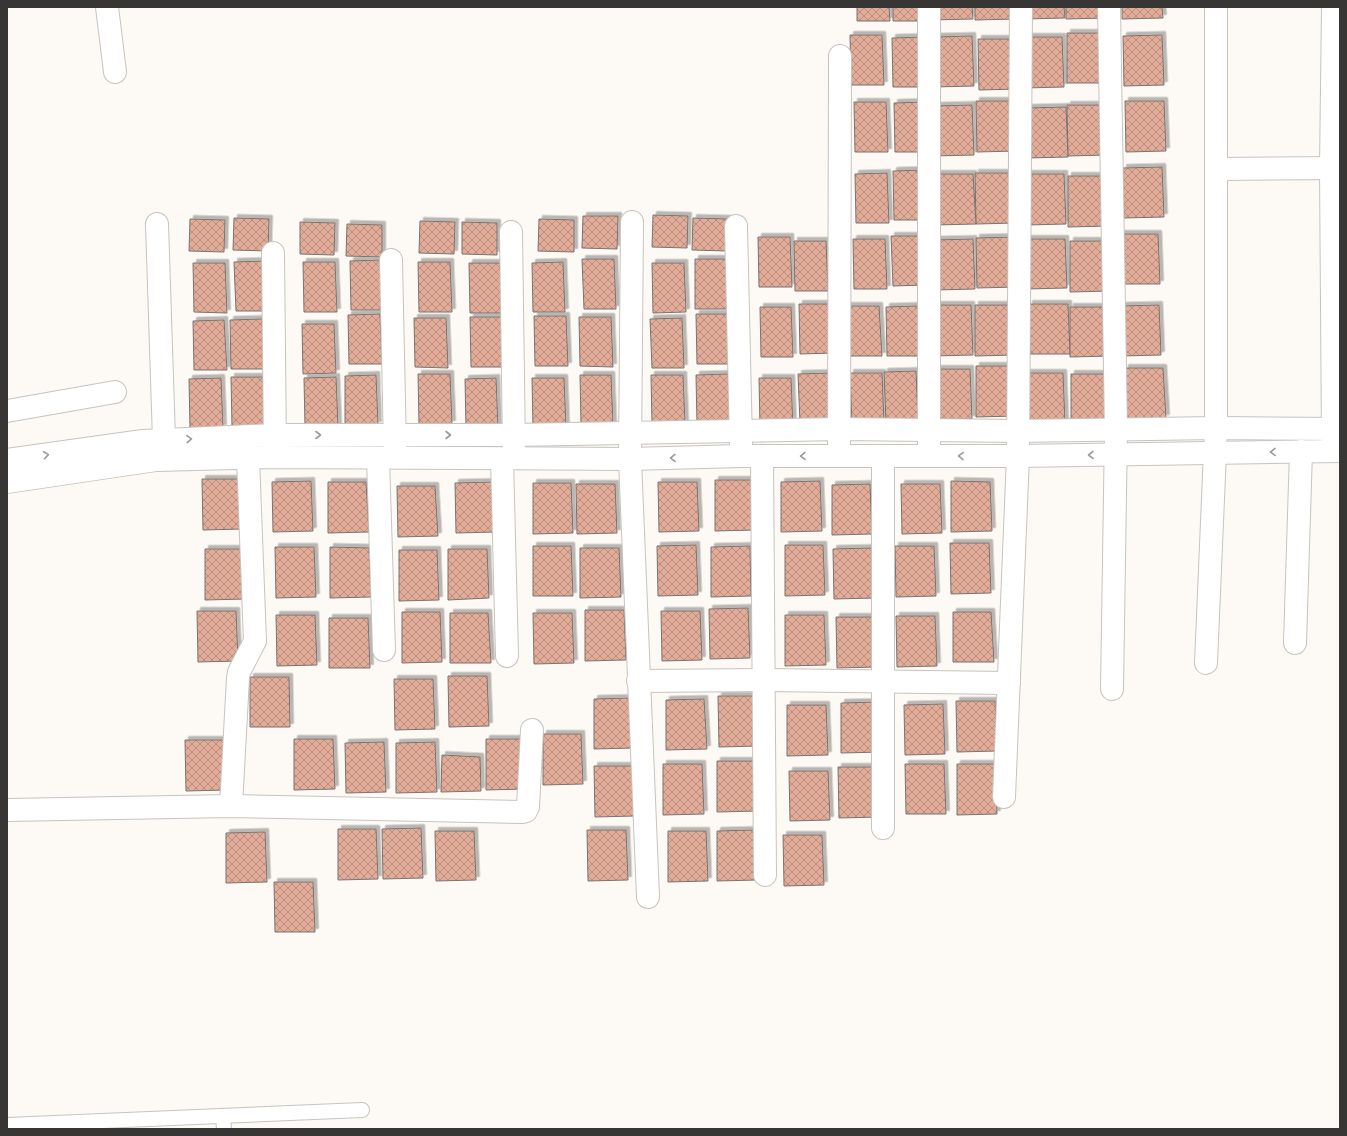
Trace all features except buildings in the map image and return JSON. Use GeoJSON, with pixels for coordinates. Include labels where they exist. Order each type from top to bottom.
{"type":"FeatureCollection","features":[{"type":"Feature","properties":{"kind":"street"},"geometry":{"type":"LineString","coordinates":[[107,7],[115,72]]}},
{"type":"Feature","properties":{"kind":"street"},"geometry":{"type":"LineString","coordinates":[[929,7],[929,455]]}},
{"type":"Feature","properties":{"kind":"street"},"geometry":{"type":"LineString","coordinates":[[1004,797],[1018,456],[1021,7]]}},
{"type":"Feature","properties":{"kind":"street"},"geometry":{"type":"LineString","coordinates":[[1110,7],[1116,430],[1112,689]]}},
{"type":"Feature","properties":{"kind":"street"},"geometry":{"type":"LineString","coordinates":[[1206,663],[1216,428],[1216,7]]}},
{"type":"Feature","properties":{"kind":"street"},"geometry":{"type":"LineString","coordinates":[[7,482],[156,460],[276,457],[630,459],[838,455],[1018,456],[1337,451],[1333,7]]}},
{"type":"Feature","properties":{"kind":"street"},"geometry":{"type":"LineString","coordinates":[[838,455],[840,56]]}},
{"type":"Feature","properties":{"kind":"street"},"geometry":{"type":"LineString","coordinates":[[1216,169],[1335,168]]}},
{"type":"Feature","properties":{"kind":"street"},"geometry":{"type":"LineString","coordinates":[[632,222],[630,459],[648,897]]}},
{"type":"Feature","properties":{"kind":"street"},"geometry":{"type":"LineString","coordinates":[[157,224],[164,440]]}},
{"type":"Feature","properties":{"kind":"street"},"geometry":{"type":"LineString","coordinates":[[736,226],[739,431],[752,456],[764,680],[764,875]]}},
{"type":"Feature","properties":{"kind":"street"},"geometry":{"type":"LineString","coordinates":[[507,656],[508,459],[513,435],[511,232]]}},
{"type":"Feature","properties":{"kind":"street"},"geometry":{"type":"LineString","coordinates":[[274,253],[276,457]]}},
{"type":"Feature","properties":{"kind":"street"},"geometry":{"type":"LineString","coordinates":[[384,650],[386,458],[396,435],[391,260]]}},
{"type":"Feature","properties":{"kind":"street"},"geometry":{"type":"LineString","coordinates":[[7,411],[115,392]]}},
{"type":"Feature","properties":{"kind":"street"},"geometry":{"type":"LineString","coordinates":[[7,460],[143,441],[275,435],[513,435],[839,429],[1018,431],[1216,428],[1336,429]]}},
{"type":"Feature","properties":{"kind":"street"},"geometry":{"type":"LineString","coordinates":[[1295,643],[1301,452]]}},
{"type":"Feature","properties":{"kind":"street"},"geometry":{"type":"LineString","coordinates":[[882,456],[883,828]]}},
{"type":"Feature","properties":{"kind":"street"},"geometry":{"type":"LineString","coordinates":[[231,806],[238,678],[239,672],[255,641],[248,458]]}},
{"type":"Feature","properties":{"kind":"street"},"geometry":{"type":"LineString","coordinates":[[638,681],[764,680],[883,683],[1009,683]]}},
{"type":"Feature","properties":{"kind":"street"},"geometry":{"type":"LineString","coordinates":[[7,810],[231,806],[522,812],[526,811],[528,807],[532,730]]}},
{"type":"Feature","properties":{"kind":"lane"},"geometry":{"type":"LineString","coordinates":[[7,1125],[223,1122],[362,1110]]}}]}
